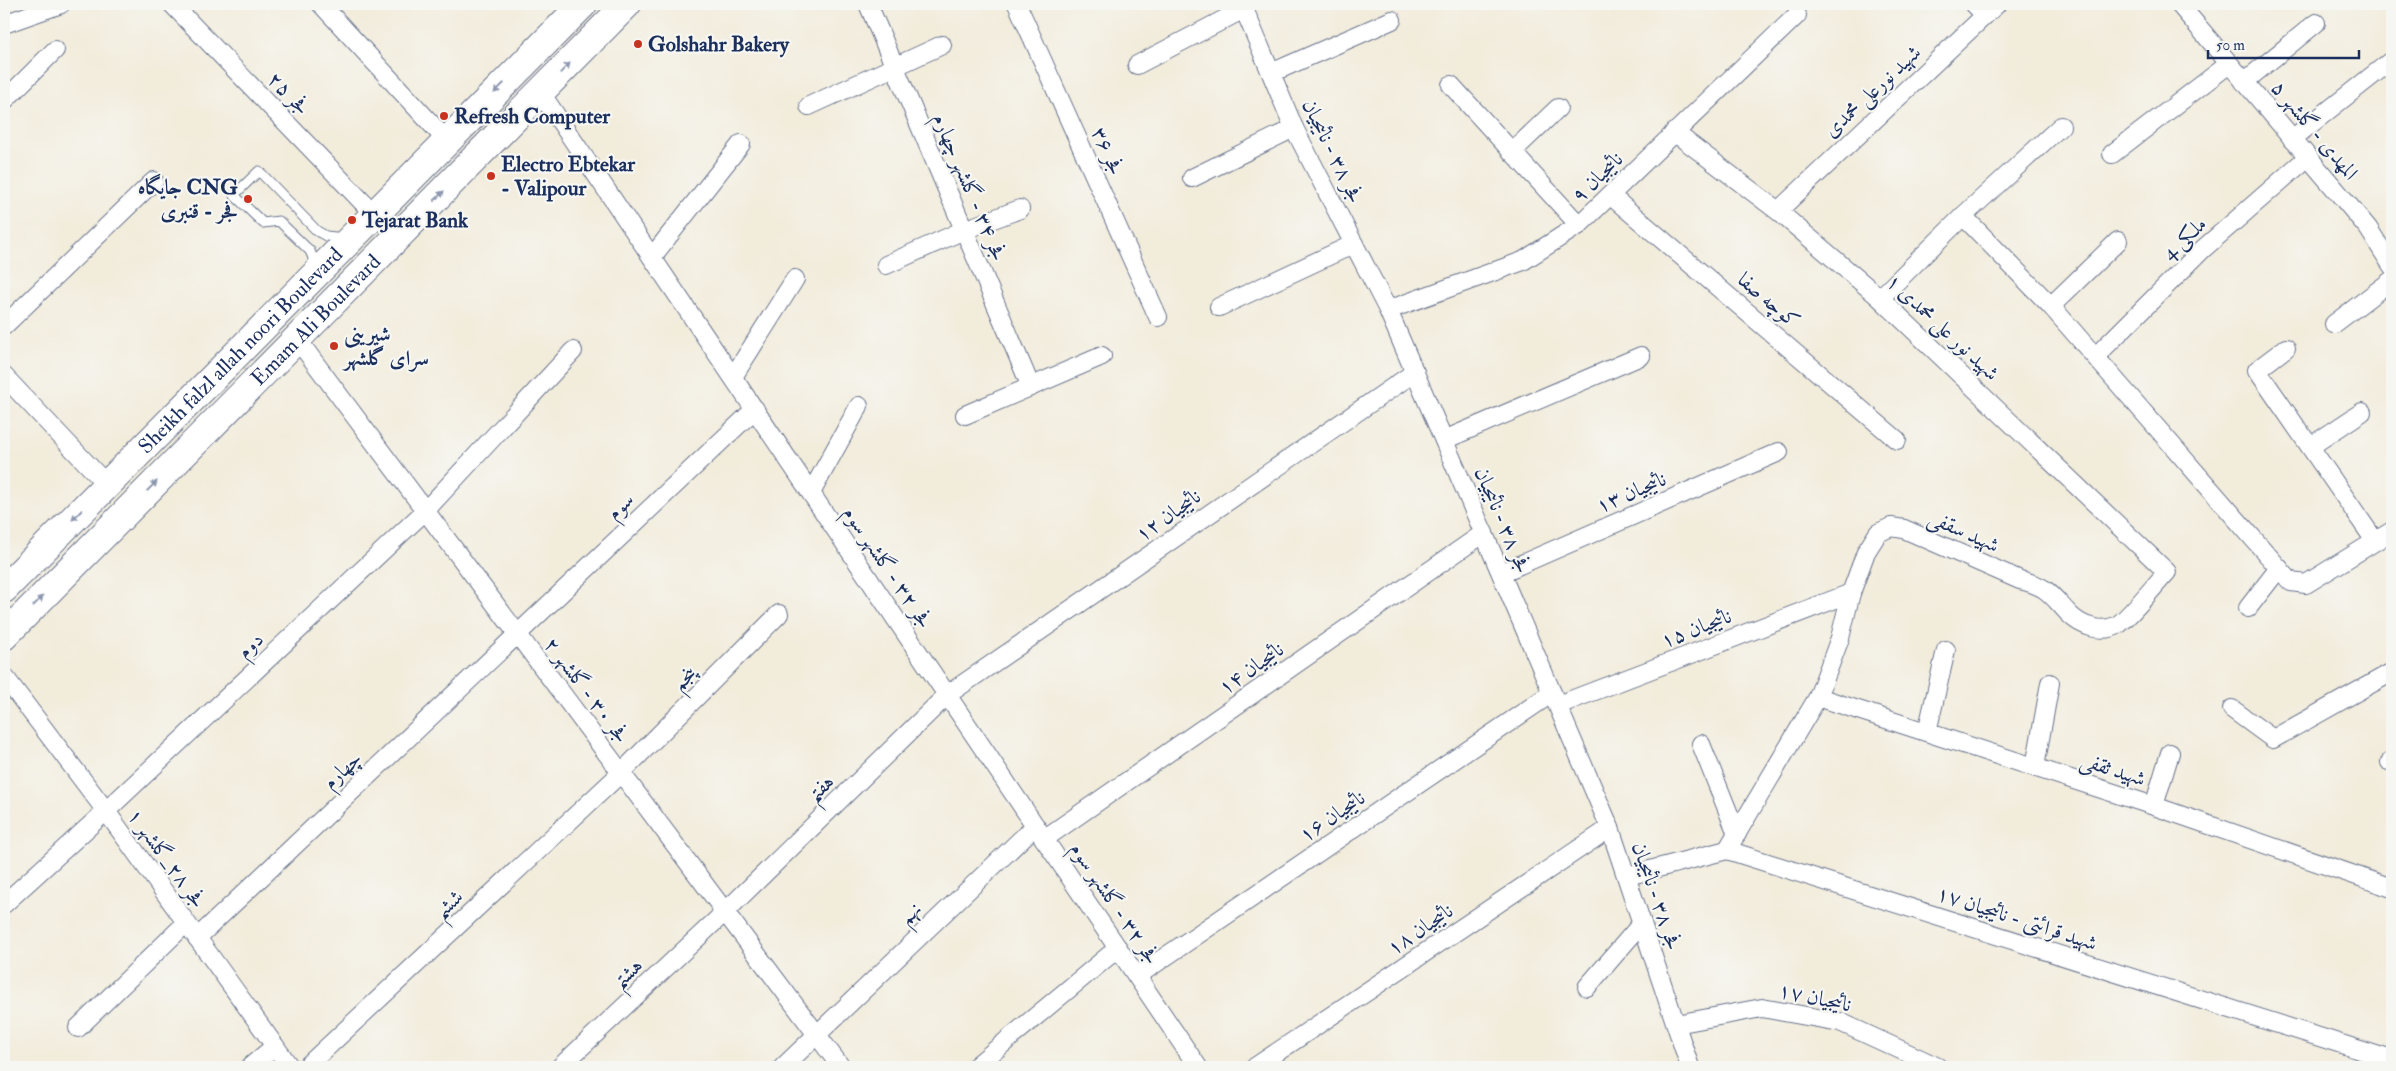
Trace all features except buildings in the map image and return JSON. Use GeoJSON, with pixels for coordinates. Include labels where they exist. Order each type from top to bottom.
{"type":"FeatureCollection","features":[{"type":"Feature","properties":{"kind":"main road","name":"Sheikh falzl allah noori Boulevard"},"geometry":{"type":"LineString","coordinates":[[4,589],[582,4]]}},
{"type":"Feature","properties":{"kind":"main road","name":"Emam Ali Boulevard"},"geometry":{"type":"LineString","coordinates":[[4,636],[627,4]]}},
{"type":"Feature","properties":{"kind":"street"},"geometry":{"type":"LineString","coordinates":[[4,24],[61,4]]}},
{"type":"Feature","properties":{"kind":"street","name":"فجر ۲۵"},"geometry":{"type":"LineString","coordinates":[[172,4],[374,214]]}},
{"type":"Feature","properties":{"kind":"street"},"geometry":{"type":"LineString","coordinates":[[321,4],[447,141]]}},
{"type":"Feature","properties":{"kind":"street","name":"فجر ۳۴ - گلشهر چهارم"},"geometry":{"type":"LineString","coordinates":[[868,4],[1031,387]]}},
{"type":"Feature","properties":{"kind":"street","name":"فجر ۳۶"},"geometry":{"type":"LineString","coordinates":[[1017,4],[1158,318]]}},
{"type":"Feature","properties":{"kind":"street","name":"المهدی - گلشهر ۵"},"geometry":{"type":"LineString","coordinates":[[2179,4],[2389,254]]}},
{"type":"Feature","properties":{"kind":"street"},"geometry":{"type":"LineString","coordinates":[[1137,65],[1243,6]]}},
{"type":"Feature","properties":{"kind":"street","name":"فجر ۳۸ - نائیجیان"},"geometry":{"type":"LineString","coordinates":[[1243,6],[1294,128],[1388,310],[1610,828],[1690,1067]]}},
{"type":"Feature","properties":{"kind":"street","name":"شهید نورعلی محمدی"},"geometry":{"type":"LineString","coordinates":[[1778,211],[1985,7]]}},
{"type":"Feature","properties":{"kind":"street","name":"نائیجیان ۹"},"geometry":{"type":"LineString","coordinates":[[1388,310],[1523,261],[1579,225],[1797,15]]}},
{"type":"Feature","properties":{"kind":"street"},"geometry":{"type":"LineString","coordinates":[[1271,73],[1392,20]]}},
{"type":"Feature","properties":{"kind":"street"},"geometry":{"type":"LineString","coordinates":[[2244,82],[2316,24]]}},
{"type":"Feature","properties":{"kind":"street"},"geometry":{"type":"LineString","coordinates":[[809,106],[942,45]]}},
{"type":"Feature","properties":{"kind":"street"},"geometry":{"type":"LineString","coordinates":[[4,101],[55,50]]}},
{"type":"Feature","properties":{"kind":"street"},"geometry":{"type":"LineString","coordinates":[[2292,139],[2392,60]]}},
{"type":"Feature","properties":{"kind":"street"},"geometry":{"type":"LineString","coordinates":[[2112,154],[2229,64]]}},
{"type":"Feature","properties":{"kind":"street"},"geometry":{"type":"LineString","coordinates":[[1451,85],[1579,225]]}},
{"type":"Feature","properties":{"kind":"street","name":"فجر ۳۲ - گلشهر سوم"},"geometry":{"type":"LineString","coordinates":[[541,93],[1137,976],[1190,1064]]}},
{"type":"Feature","properties":{"kind":"street"},"geometry":{"type":"LineString","coordinates":[[1512,152],[1558,108]]}},
{"type":"Feature","properties":{"kind":"street"},"geometry":{"type":"LineString","coordinates":[[1880,298],[1963,216],[2062,126]]}},
{"type":"Feature","properties":{"kind":"street"},"geometry":{"type":"LineString","coordinates":[[1192,178],[1294,128]]}},
{"type":"Feature","properties":{"kind":"street","name":"شهید نور علی محمدی ۱"},"geometry":{"type":"LineString","coordinates":[[1674,132],[1778,211],[1880,298],[2167,572]]}},
{"type":"Feature","properties":{"kind":"street"},"geometry":{"type":"LineString","coordinates":[[652,258],[740,144]]}},
{"type":"Feature","properties":{"kind":"street","name":"ملکی 4"},"geometry":{"type":"LineString","coordinates":[[2096,356],[2203,249],[2308,157]]}},
{"type":"Feature","properties":{"kind":"street"},"geometry":{"type":"LineString","coordinates":[[4,326],[154,181]]}},
{"type":"Feature","properties":{"kind":"street","name":"کوچه صفا"},"geometry":{"type":"LineString","coordinates":[[1611,196],[1897,440]]}},
{"type":"Feature","properties":{"kind":"street"},"geometry":{"type":"LineString","coordinates":[[886,264],[964,230],[1020,209]]}},
{"type":"Feature","properties":{"kind":"street"},"geometry":{"type":"LineString","coordinates":[[1963,216],[2051,306],[2096,356],[2291,582],[2306,584],[2392,531]]}},
{"type":"Feature","properties":{"kind":"street"},"geometry":{"type":"LineString","coordinates":[[2051,306],[2118,241]]}},
{"type":"Feature","properties":{"kind":"street"},"geometry":{"type":"LineString","coordinates":[[1219,307],[1354,244]]}},
{"type":"Feature","properties":{"kind":"street"},"geometry":{"type":"LineString","coordinates":[[732,376],[795,279]]}},
{"type":"Feature","properties":{"kind":"street"},"geometry":{"type":"LineString","coordinates":[[2334,324],[2392,280]]}},
{"type":"Feature","properties":{"kind":"street","name":"فجر ۳۰ - گلشهر ۲"},"geometry":{"type":"LineString","coordinates":[[297,339],[841,1067]]}},
{"type":"Feature","properties":{"kind":"street"},"geometry":{"type":"LineString","coordinates":[[2286,348],[2257,370],[2375,541]]}},
{"type":"Feature","properties":{"kind":"street","name":"دوم"},"geometry":{"type":"LineString","coordinates":[[4,904],[106,811],[425,510],[573,351]]}},
{"type":"Feature","properties":{"kind":"street"},"geometry":{"type":"LineString","coordinates":[[965,416],[1102,356]]}},
{"type":"Feature","properties":{"kind":"street"},"geometry":{"type":"LineString","coordinates":[[1444,440],[1641,356]]}},
{"type":"Feature","properties":{"kind":"street","name":"نائیجیان ۱۲"},"geometry":{"type":"LineString","coordinates":[[947,695],[1415,372]]}},
{"type":"Feature","properties":{"kind":"street"},"geometry":{"type":"LineString","coordinates":[[4,376],[107,485]]}},
{"type":"Feature","properties":{"kind":"street"},"geometry":{"type":"LineString","coordinates":[[811,493],[859,406]]}},
{"type":"Feature","properties":{"kind":"street","name":"سوم"},"geometry":{"type":"LineString","coordinates":[[517,635],[754,409]]}},
{"type":"Feature","properties":{"kind":"street"},"geometry":{"type":"LineString","coordinates":[[2311,446],[2362,412]]}},
{"type":"Feature","properties":{"kind":"street","name":"نائیجیان ۱۳"},"geometry":{"type":"LineString","coordinates":[[1501,573],[1779,452]]}},
{"type":"Feature","properties":{"kind":"street","name":"شهید سقفی"},"geometry":{"type":"LineString","coordinates":[[1728,850],[1818,697],[1840,638],[1851,593],[1866,552],[1878,532],[1891,527],[1904,529],[2020,580],[2036,584],[2050,591],[2071,616],[2085,626],[2104,629],[2119,624],[2167,572]]}},
{"type":"Feature","properties":{"kind":"street","name":"نائیجیان ۱۴"},"geometry":{"type":"LineString","coordinates":[[1040,833],[1484,533]]}},
{"type":"Feature","properties":{"kind":"street"},"geometry":{"type":"LineString","coordinates":[[2248,608],[2279,568]]}},
{"type":"Feature","properties":{"kind":"street","name":"نائیجیان ۱۵"},"geometry":{"type":"LineString","coordinates":[[1555,699],[1851,593]]}},
{"type":"Feature","properties":{"kind":"street","name":"پنجم"},"geometry":{"type":"LineString","coordinates":[[621,773],[779,614]]}},
{"type":"Feature","properties":{"kind":"street","name":"چهارم"},"geometry":{"type":"LineString","coordinates":[[197,938],[517,635]]}},
{"type":"Feature","properties":{"kind":"street"},"geometry":{"type":"LineString","coordinates":[[1927,732],[1946,650]]}},
{"type":"Feature","properties":{"kind":"street"},"geometry":{"type":"LineString","coordinates":[[2232,709],[2273,739],[2392,672]]}},
{"type":"Feature","properties":{"kind":"street","name":"فجر ۲۸_گلشهر ۱"},"geometry":{"type":"LineString","coordinates":[[4,676],[106,811],[290,1067]]}},
{"type":"Feature","properties":{"kind":"street"},"geometry":{"type":"LineString","coordinates":[[2035,767],[2050,683]]}},
{"type":"Feature","properties":{"kind":"street","name":"هفتم"},"geometry":{"type":"LineString","coordinates":[[725,912],[947,695]]}},
{"type":"Feature","properties":{"kind":"street","name":"شهید ثقفی"},"geometry":{"type":"LineString","coordinates":[[1818,697],[2154,806],[2392,888]]}},
{"type":"Feature","properties":{"kind":"street","name":"نائیجیان ۱۶"},"geometry":{"type":"LineString","coordinates":[[1137,976],[1555,699]]}},
{"type":"Feature","properties":{"kind":"street"},"geometry":{"type":"LineString","coordinates":[[1702,744],[1737,834]]}},
{"type":"Feature","properties":{"kind":"street"},"geometry":{"type":"LineString","coordinates":[[2154,806],[2170,753]]}},
{"type":"Feature","properties":{"kind":"street","name":"ششم"},"geometry":{"type":"LineString","coordinates":[[306,1067],[621,773]]}},
{"type":"Feature","properties":{"kind":"street","name":"نائیجیان ۱۸"},"geometry":{"type":"LineString","coordinates":[[1255,1067],[1610,828]]}},
{"type":"Feature","properties":{"kind":"street","name":"نهم"},"geometry":{"type":"LineString","coordinates":[[783,1067],[816,1034],[1040,833]]}},
{"type":"Feature","properties":{"kind":"street"},"geometry":{"type":"LineString","coordinates":[[1626,876],[1728,850]]}},
{"type":"Feature","properties":{"kind":"street","name":"شهید قرائتی - نائیجیان ۱۷"},"geometry":{"type":"LineString","coordinates":[[1728,850],[2392,1060]]}},
{"type":"Feature","properties":{"kind":"street","name":"هشتم"},"geometry":{"type":"LineString","coordinates":[[560,1067],[725,912]]}},
{"type":"Feature","properties":{"kind":"street"},"geometry":{"type":"LineString","coordinates":[[1587,987],[1642,922]]}},
{"type":"Feature","properties":{"kind":"street"},"geometry":{"type":"LineString","coordinates":[[78,1028],[186,924]]}},
{"type":"Feature","properties":{"kind":"street"},"geometry":{"type":"LineString","coordinates":[[975,1067],[1118,948]]}},
{"type":"Feature","properties":{"kind":"street","name":"نائیجیان ۱۷"},"geometry":{"type":"LineString","coordinates":[[1676,1024],[1762,1008],[1840,1022],[1938,1067]]}},
{"type":"Feature","properties":{"kind":"street"},"geometry":{"type":"LineString","coordinates":[[250,1067],[275,1046]]}},
{"type":"Feature","properties":{"kind":"lane"},"geometry":{"type":"LineString","coordinates":[[312,277],[313,258],[304,245],[279,221],[263,223],[234,196],[259,171],[317,231],[326,236],[350,239]]}},
{"type":"Feature","properties":{"kind":"place","name":"Golshahr Bakery"},"geometry":{"type":"Point","coordinates":[638,44]}},
{"type":"Feature","properties":{"kind":"place","name":"Refresh Computer"},"geometry":{"type":"Point","coordinates":[444,116]}},
{"type":"Feature","properties":{"kind":"place","name":"Electro Ebtekar - Valipour"},"geometry":{"type":"Point","coordinates":[491,176]}},
{"type":"Feature","properties":{"kind":"place","name":"جایگاه CNG فجر - قنبری"},"geometry":{"type":"Point","coordinates":[248,199]}},
{"type":"Feature","properties":{"kind":"place","name":"Tejarat Bank"},"geometry":{"type":"Point","coordinates":[352,220]}},
{"type":"Feature","properties":{"kind":"place","name":"شیرینی سرای گلشهر"},"geometry":{"type":"Point","coordinates":[334,346]}}]}
